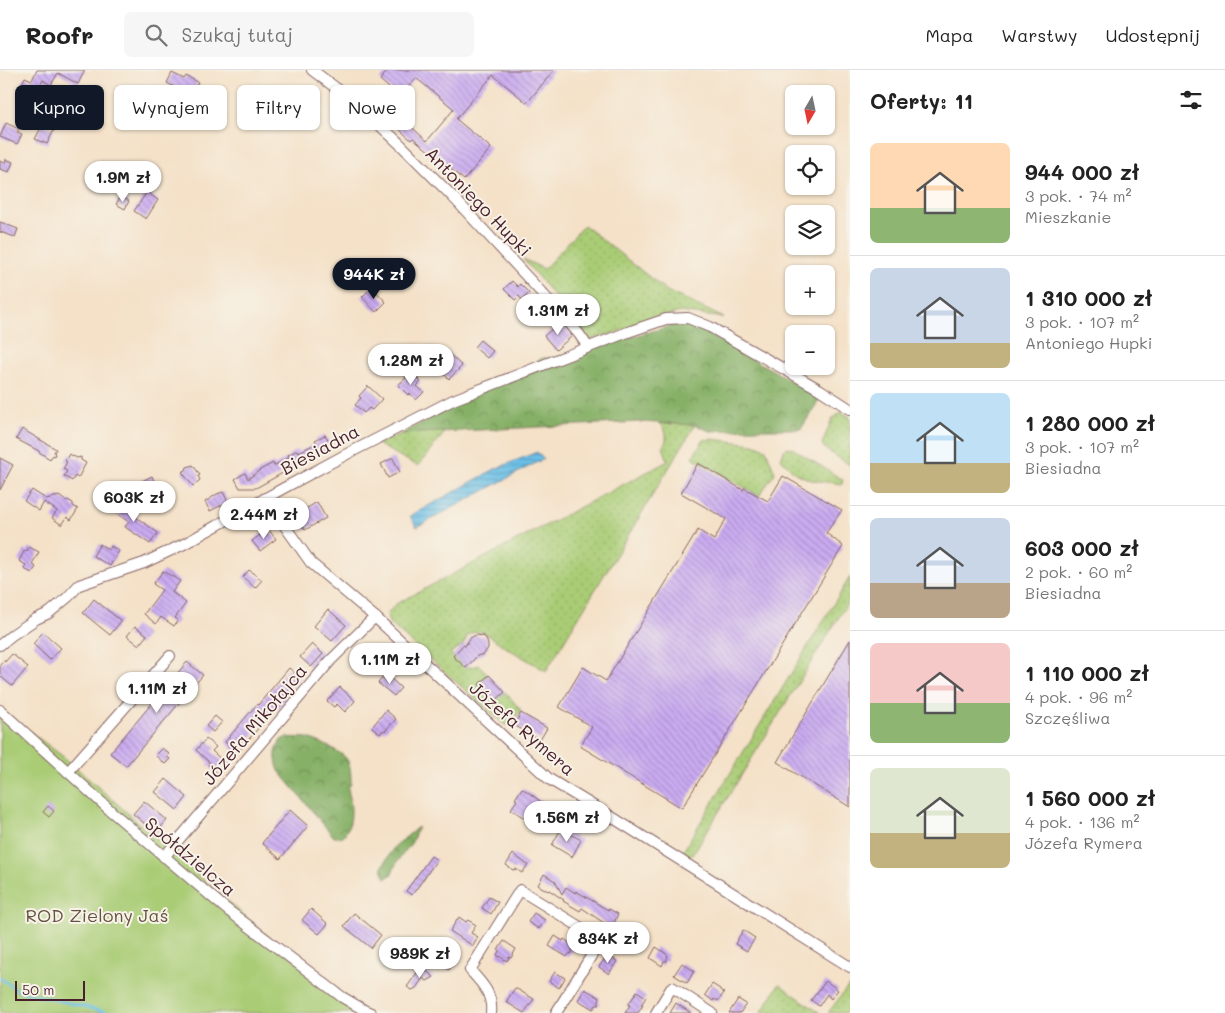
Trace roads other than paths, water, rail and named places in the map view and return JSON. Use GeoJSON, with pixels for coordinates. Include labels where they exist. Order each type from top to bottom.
{"type":"FeatureCollection","features":[{"type":"Feature","properties":{"kind":"street","name":"Antoniego Hupki"},"geometry":{"type":"LineString","coordinates":[[312,70],[356,103],[453,197],[566,319],[588,347]]}},
{"type":"Feature","properties":{"kind":"street","name":"Biesiadna"},"geometry":{"type":"LineString","coordinates":[[0,644],[36,619],[49,613],[79,585],[144,563],[184,544],[264,498],[453,400],[666,318],[688,318],[710,327],[850,408]]}},
{"type":"Feature","properties":{"kind":"street","name":"Józefa Rymera"},"geometry":{"type":"LineString","coordinates":[[264,498],[311,563],[375,616],[549,778],[850,967]]}},
{"type":"Feature","properties":{"kind":"street","name":"Józefa Mikołajca"},"geometry":{"type":"LineString","coordinates":[[164,857],[331,660],[375,616]]}},
{"type":"Feature","properties":{"kind":"street"},"geometry":{"type":"LineString","coordinates":[[68,772],[170,656]]}},
{"type":"Feature","properties":{"kind":"street","name":"Spółdzielcza"},"geometry":{"type":"LineString","coordinates":[[0,710],[164,857],[225,908],[342,997],[371,1013]]}},
{"type":"Feature","properties":{"kind":"street"},"geometry":{"type":"LineString","coordinates":[[491,1013],[486,987],[470,970],[520,890],[601,940],[556,1013]]}},
{"type":"Feature","properties":{"kind":"street"},"geometry":{"type":"LineString","coordinates":[[656,1013],[672,987],[712,1013]]}},
{"type":"Feature","properties":{"kind":"water"},"geometry":{"type":"Polygon","coordinates":[[[537,452],[543,459],[417,527],[410,516],[495,469],[537,452]]]}},
{"type":"Feature","properties":{"kind":"waterway"},"geometry":{"type":"LineString","coordinates":[[0,978],[19,991],[110,1013]]}},
{"type":"Feature","properties":{"kind":"park label","name":"ROD Zielony Jaś"},"geometry":{"type":"Point","coordinates":[97,916]}}]}
